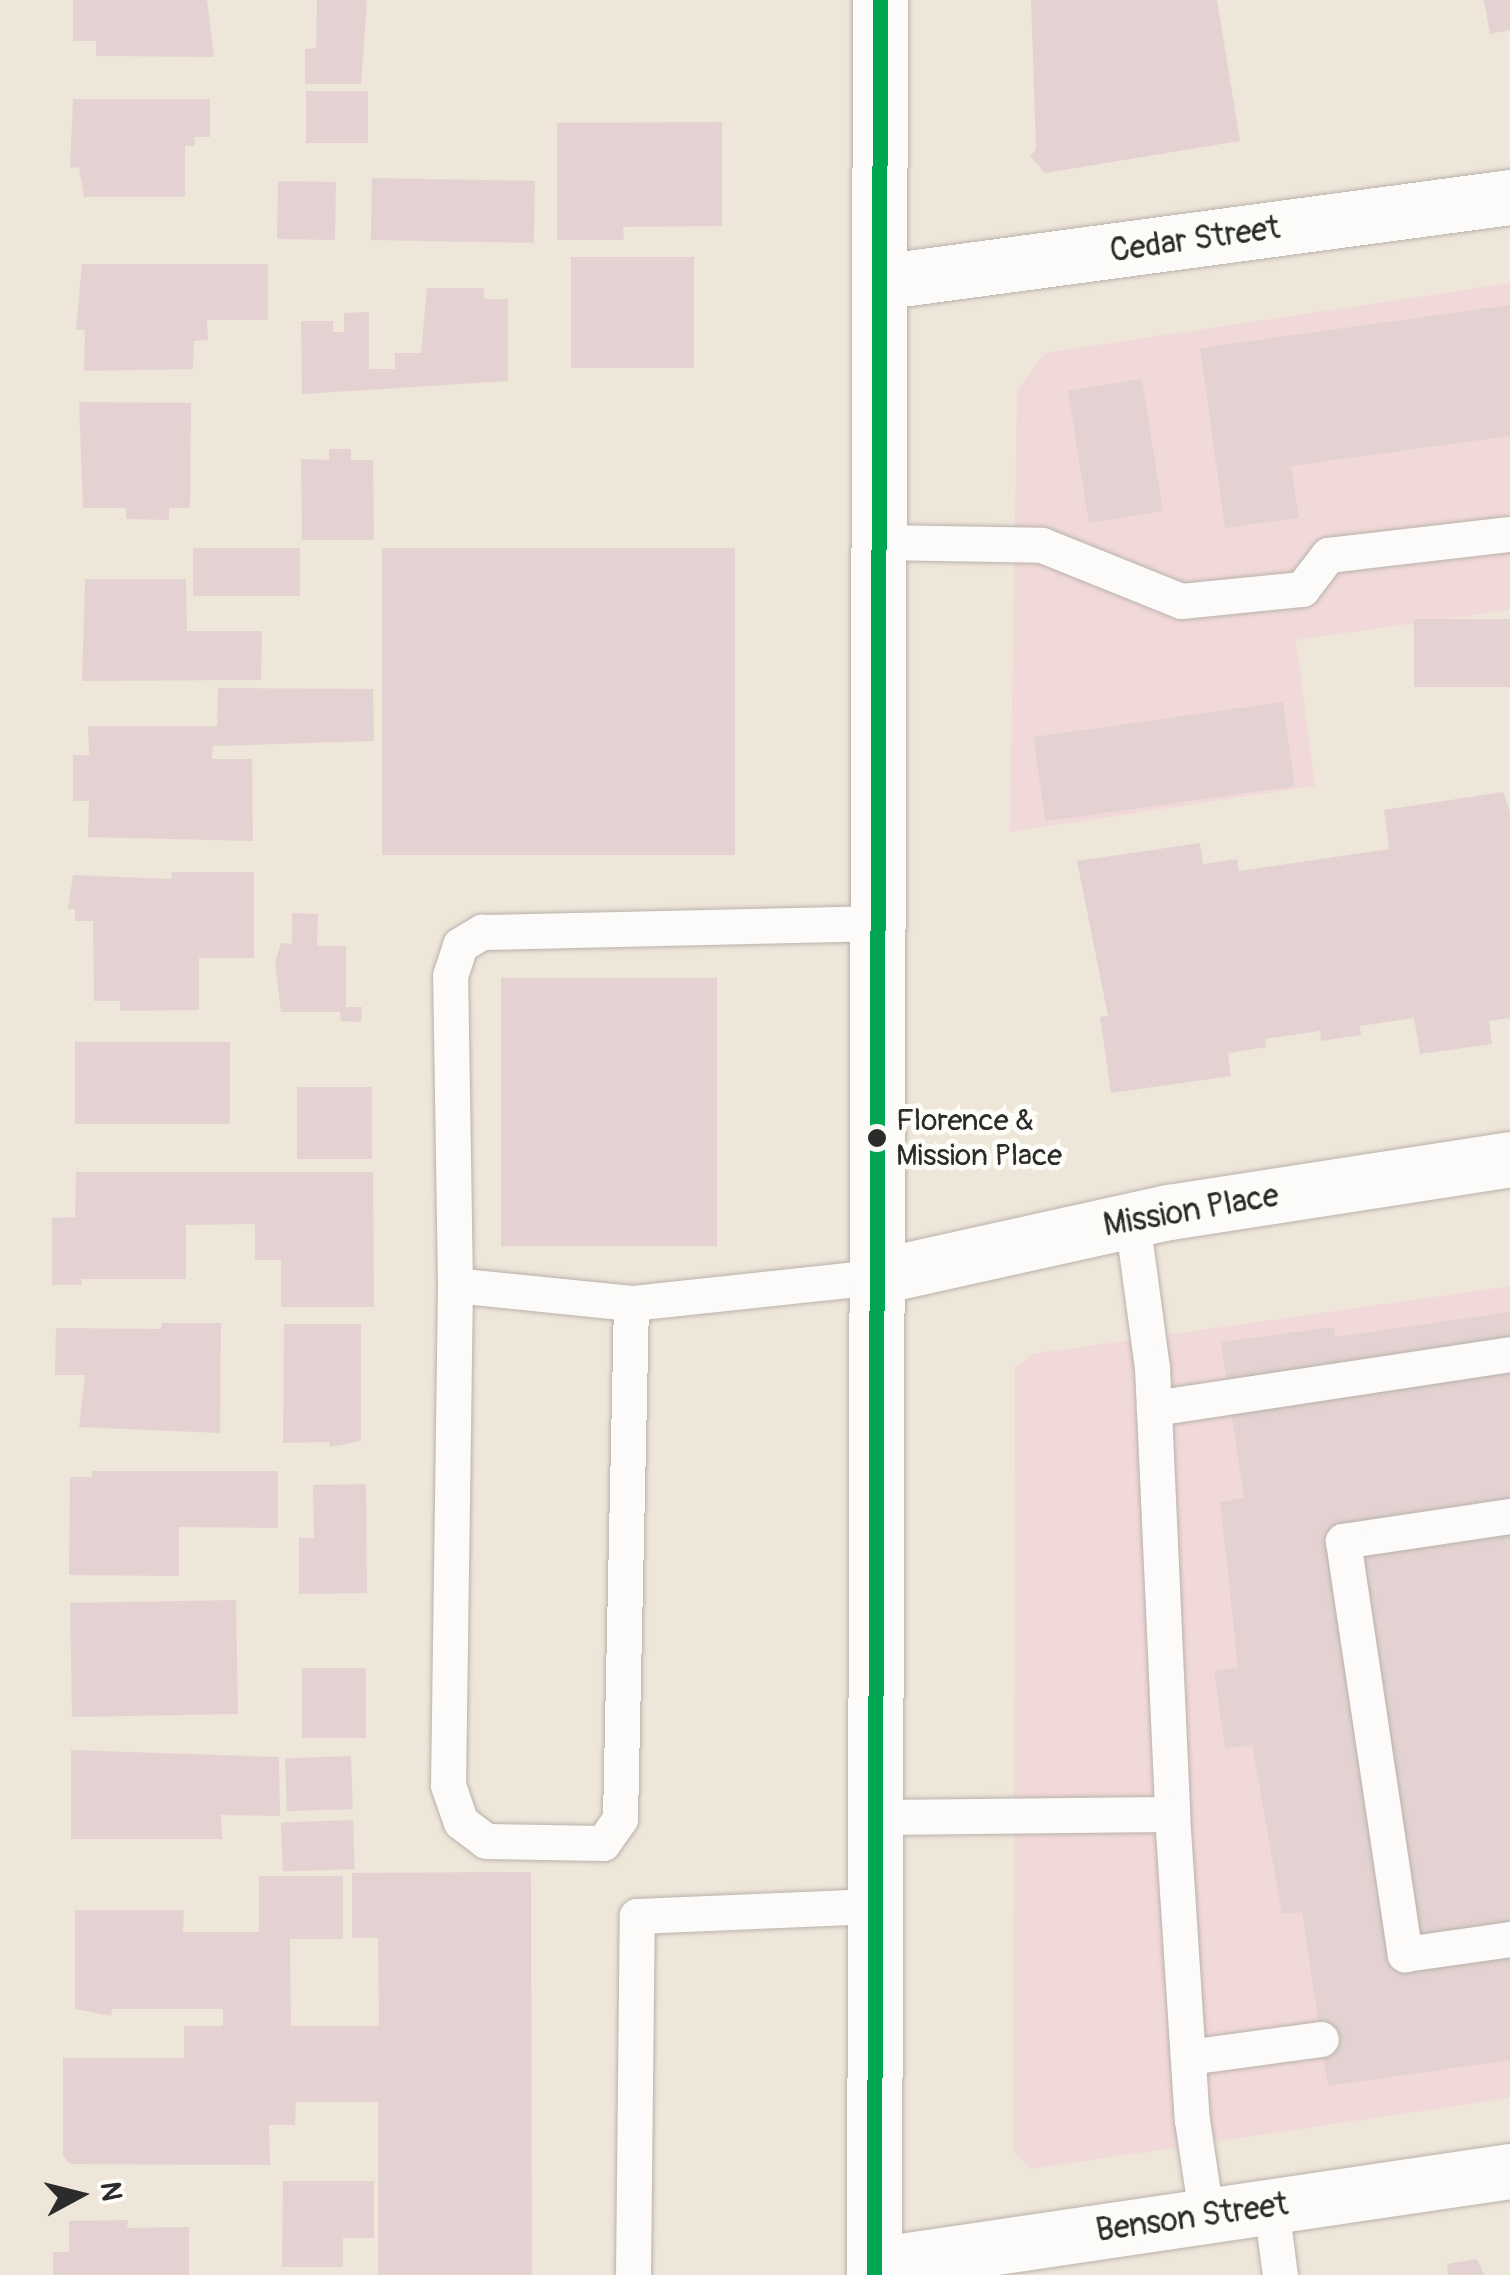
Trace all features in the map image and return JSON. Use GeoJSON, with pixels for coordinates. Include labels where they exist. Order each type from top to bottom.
{"type":"FeatureCollection","features":[{"type":"Feature","properties":{"kind":"main road"},"geometry":{"type":"LineString","coordinates":[[874,2270],[880,0]]}},
{"type":"Feature","properties":{"kind":"main road","name":"Cedar Street"},"geometry":{"type":"LineString","coordinates":[[879,282],[1510,197]]}},
{"type":"Feature","properties":{"kind":"main road","name":"Mission Place"},"geometry":{"type":"LineString","coordinates":[[875,1277],[1132,1220],[1510,1159]]}},
{"type":"Feature","properties":{"kind":"main road","name":"Benson Street"},"geometry":{"type":"LineString","coordinates":[[874,2270],[1206,2214],[1510,2171]]}},
{"type":"Feature","properties":{"kind":"lane"},"geometry":{"type":"LineString","coordinates":[[878,542],[1042,545],[1181,601],[1302,589],[1328,555],[1510,534]]}},
{"type":"Feature","properties":{"kind":"lane"},"geometry":{"type":"LineString","coordinates":[[631,1303],[620,1819],[603,1843],[486,1841],[461,1822],[448,1785],[454,1286],[450,976],[460,945],[482,932],[876,923]]}},
{"type":"Feature","properties":{"kind":"lane"},"geometry":{"type":"LineString","coordinates":[[1132,1220],[1154,1408],[1172,1814],[1188,2057],[1206,2214]]}},
{"type":"Feature","properties":{"kind":"lane"},"geometry":{"type":"LineString","coordinates":[[454,1286],[631,1303],[875,1277]]}},
{"type":"Feature","properties":{"kind":"lane"},"geometry":{"type":"LineString","coordinates":[[1154,1408],[1510,1354]]}},
{"type":"Feature","properties":{"kind":"lane"},"geometry":{"type":"LineString","coordinates":[[1510,1516],[1344,1542],[1406,1954],[1510,1939]]}},
{"type":"Feature","properties":{"kind":"lane"},"geometry":{"type":"LineString","coordinates":[[875,1817],[1172,1814]]}},
{"type":"Feature","properties":{"kind":"lane"},"geometry":{"type":"LineString","coordinates":[[633,2275],[637,1916],[874,1906]]}},
{"type":"Feature","properties":{"kind":"lane"},"geometry":{"type":"LineString","coordinates":[[1188,2057],[1321,2039]]}},
{"type":"Feature","properties":{"kind":"lane"},"geometry":{"type":"LineString","coordinates":[[1271,2206],[1280,2275]]}},
{"type":"Feature","properties":{"kind":"shaded area"},"geometry":{"type":"Polygon","coordinates":[[[1510,283],[1510,610],[1296,640],[1315,786],[1010,832],[1017,390],[1045,353],[1510,283]]]}},
{"type":"Feature","properties":{"kind":"shaded area"},"geometry":{"type":"Polygon","coordinates":[[[1510,1286],[1510,2098],[1031,2169],[1013,2150],[1015,1368],[1032,1354],[1510,1286]]]}},
{"type":"Feature","properties":{"kind":"building"},"geometry":{"type":"Polygon","coordinates":[[[73,0],[207,0],[214,57],[96,56],[96,41],[73,41],[73,0]]]}},
{"type":"Feature","properties":{"kind":"building"},"geometry":{"type":"Polygon","coordinates":[[[317,0],[367,0],[361,84],[305,84],[305,49],[316,48],[317,0]]]}},
{"type":"Feature","properties":{"kind":"building"},"geometry":{"type":"Polygon","coordinates":[[[1031,0],[1217,0],[1240,141],[1045,173],[1030,156],[1036,149],[1031,0]]]}},
{"type":"Feature","properties":{"kind":"building"},"geometry":{"type":"Polygon","coordinates":[[[1484,0],[1510,0],[1510,30],[1490,34],[1484,0]]]}},
{"type":"Feature","properties":{"kind":"building"},"geometry":{"type":"Polygon","coordinates":[[[306,91],[368,91],[368,143],[306,143],[306,91]]]}},
{"type":"Feature","properties":{"kind":"building"},"geometry":{"type":"Polygon","coordinates":[[[73,99],[210,99],[210,137],[194,137],[195,146],[185,146],[185,197],[84,197],[79,167],[70,168],[73,99]]]}},
{"type":"Feature","properties":{"kind":"building"},"geometry":{"type":"Polygon","coordinates":[[[722,122],[722,226],[623,227],[624,240],[557,240],[557,123],[722,122]]]}},
{"type":"Feature","properties":{"kind":"building"},"geometry":{"type":"Polygon","coordinates":[[[372,178],[535,181],[534,243],[371,240],[372,178]]]}},
{"type":"Feature","properties":{"kind":"building"},"geometry":{"type":"Polygon","coordinates":[[[278,181],[336,182],[335,240],[277,239],[278,181]]]}},
{"type":"Feature","properties":{"kind":"building"},"geometry":{"type":"Polygon","coordinates":[[[571,257],[694,257],[694,368],[571,368],[571,257]]]}},
{"type":"Feature","properties":{"kind":"building"},"geometry":{"type":"Polygon","coordinates":[[[82,264],[268,264],[268,320],[207,320],[208,340],[194,341],[193,369],[84,371],[85,330],[76,330],[82,264]]]}},
{"type":"Feature","properties":{"kind":"building"},"geometry":{"type":"Polygon","coordinates":[[[427,288],[484,288],[484,299],[508,299],[508,381],[302,394],[301,321],[333,321],[333,332],[344,332],[344,313],[369,312],[369,369],[395,369],[395,353],[421,353],[427,288]]]}},
{"type":"Feature","properties":{"kind":"building"},"geometry":{"type":"Polygon","coordinates":[[[1510,305],[1510,436],[1291,466],[1299,518],[1225,528],[1200,348],[1510,305]]]}},
{"type":"Feature","properties":{"kind":"building"},"geometry":{"type":"Polygon","coordinates":[[[1142,379],[1163,511],[1089,523],[1068,391],[1142,379]]]}},
{"type":"Feature","properties":{"kind":"building"},"geometry":{"type":"Polygon","coordinates":[[[79,402],[191,403],[190,508],[169,508],[169,520],[126,519],[126,508],[83,508],[79,402]]]}},
{"type":"Feature","properties":{"kind":"building"},"geometry":{"type":"Polygon","coordinates":[[[329,449],[351,449],[351,460],[373,460],[374,540],[302,540],[301,459],[329,460],[329,449]]]}},
{"type":"Feature","properties":{"kind":"building"},"geometry":{"type":"Polygon","coordinates":[[[193,548],[300,548],[300,596],[193,596],[193,548]]]}},
{"type":"Feature","properties":{"kind":"building"},"geometry":{"type":"Polygon","coordinates":[[[382,548],[735,548],[735,855],[382,855],[382,548]]]}},
{"type":"Feature","properties":{"kind":"building"},"geometry":{"type":"Polygon","coordinates":[[[85,579],[186,579],[187,631],[262,631],[261,680],[82,681],[85,579]]]}},
{"type":"Feature","properties":{"kind":"building"},"geometry":{"type":"Polygon","coordinates":[[[1414,619],[1510,619],[1510,687],[1414,687],[1414,619]]]}},
{"type":"Feature","properties":{"kind":"building"},"geometry":{"type":"Polygon","coordinates":[[[218,688],[373,689],[374,741],[213,746],[212,759],[252,759],[253,841],[88,837],[89,801],[73,801],[73,755],[89,755],[88,726],[217,726],[218,688]]]}},
{"type":"Feature","properties":{"kind":"building"},"geometry":{"type":"Polygon","coordinates":[[[1283,702],[1295,786],[1045,821],[1033,737],[1283,702]]]}},
{"type":"Feature","properties":{"kind":"building"},"geometry":{"type":"Polygon","coordinates":[[[1503,792],[1510,812],[1510,1018],[1489,1021],[1492,1044],[1420,1054],[1414,1018],[1360,1026],[1361,1035],[1321,1041],[1320,1031],[1265,1039],[1266,1047],[1228,1053],[1231,1076],[1111,1093],[1100,1017],[1108,1016],[1077,861],[1200,843],[1203,864],[1237,859],[1239,871],[1389,849],[1384,810],[1503,792]]]}},
{"type":"Feature","properties":{"kind":"building"},"geometry":{"type":"Polygon","coordinates":[[[172,872],[254,872],[254,958],[199,958],[199,1010],[120,1011],[120,1001],[94,1001],[93,921],[75,921],[75,909],[68,909],[73,875],[171,879],[172,872]]]}},
{"type":"Feature","properties":{"kind":"building"},"geometry":{"type":"Polygon","coordinates":[[[292,913],[318,914],[317,946],[346,946],[346,1007],[362,1007],[361,1022],[341,1021],[340,1012],[281,1012],[275,962],[281,943],[292,944],[292,913]]]}},
{"type":"Feature","properties":{"kind":"building"},"geometry":{"type":"Polygon","coordinates":[[[501,978],[717,978],[717,1246],[501,1246],[501,978]]]}},
{"type":"Feature","properties":{"kind":"building"},"geometry":{"type":"Polygon","coordinates":[[[75,1042],[230,1042],[230,1124],[75,1124],[75,1042]]]}},
{"type":"Feature","properties":{"kind":"building"},"geometry":{"type":"Polygon","coordinates":[[[297,1087],[372,1087],[372,1159],[297,1159],[297,1087]]]}},
{"type":"Feature","properties":{"kind":"building"},"geometry":{"type":"Polygon","coordinates":[[[76,1172],[373,1172],[374,1307],[281,1307],[281,1260],[255,1260],[255,1224],[186,1225],[186,1279],[81,1279],[82,1285],[52,1285],[52,1218],[75,1217],[76,1172]]]}},
{"type":"Feature","properties":{"kind":"building"},"geometry":{"type":"Polygon","coordinates":[[[1510,1312],[1510,2060],[1328,2086],[1302,1912],[1282,1914],[1252,1745],[1225,1749],[1214,1671],[1238,1667],[1220,1502],[1244,1498],[1221,1342],[1334,1327],[1335,1337],[1510,1312]]]}},
{"type":"Feature","properties":{"kind":"building"},"geometry":{"type":"Polygon","coordinates":[[[162,1323],[221,1323],[220,1433],[79,1427],[85,1375],[55,1375],[56,1328],[161,1329],[162,1323]]]}},
{"type":"Feature","properties":{"kind":"building"},"geometry":{"type":"Polygon","coordinates":[[[284,1324],[361,1324],[361,1441],[330,1447],[329,1442],[283,1443],[284,1324]]]}},
{"type":"Feature","properties":{"kind":"building"},"geometry":{"type":"Polygon","coordinates":[[[92,1471],[278,1471],[278,1528],[179,1527],[179,1576],[69,1575],[70,1477],[92,1477],[92,1471]]]}},
{"type":"Feature","properties":{"kind":"building"},"geometry":{"type":"Polygon","coordinates":[[[366,1484],[367,1593],[299,1594],[299,1538],[314,1538],[313,1485],[366,1484]]]}},
{"type":"Feature","properties":{"kind":"building"},"geometry":{"type":"Polygon","coordinates":[[[236,1600],[238,1714],[72,1717],[70,1603],[236,1600]]]}},
{"type":"Feature","properties":{"kind":"building"},"geometry":{"type":"Polygon","coordinates":[[[302,1668],[366,1668],[366,1738],[302,1738],[302,1668]]]}},
{"type":"Feature","properties":{"kind":"building"},"geometry":{"type":"Polygon","coordinates":[[[71,1750],[279,1757],[280,1816],[221,1815],[222,1839],[71,1839],[71,1750]]]}},
{"type":"Feature","properties":{"kind":"building"},"geometry":{"type":"Polygon","coordinates":[[[351,1756],[353,1809],[287,1811],[285,1758],[351,1756]]]}},
{"type":"Feature","properties":{"kind":"building"},"geometry":{"type":"Polygon","coordinates":[[[353,1820],[355,1869],[283,1871],[281,1823],[353,1820]]]}},
{"type":"Feature","properties":{"kind":"building"},"geometry":{"type":"Polygon","coordinates":[[[531,1872],[532,2275],[378,2275],[378,2102],[296,2102],[295,2125],[269,2125],[270,2165],[70,2164],[63,2156],[63,2058],[184,2058],[184,2026],[223,2026],[223,2009],[112,2009],[111,2016],[75,2009],[75,1910],[184,1910],[183,1932],[259,1932],[259,1876],[343,1876],[343,1939],[290,1939],[291,2026],[379,2026],[378,1938],[352,1938],[352,1873],[531,1872]]]}},
{"type":"Feature","properties":{"kind":"building"},"geometry":{"type":"Polygon","coordinates":[[[283,2181],[374,2181],[374,2238],[343,2238],[343,2267],[282,2267],[283,2181]]]}},
{"type":"Feature","properties":{"kind":"building"},"geometry":{"type":"Polygon","coordinates":[[[128,2220],[127,2228],[189,2227],[189,2275],[53,2275],[53,2252],[69,2252],[69,2221],[128,2220]]]}},
{"type":"Feature","properties":{"kind":"building"},"geometry":{"type":"Polygon","coordinates":[[[1477,2259],[1484,2275],[1448,2275],[1447,2264],[1477,2259]]]}},
{"type":"Feature","properties":{"kind":"transit line"},"geometry":{"type":"LineString","coordinates":[[874,2275],[880,0]]}},
{"type":"Feature","properties":{"kind":"place","name":"Florence & Mission Place"},"geometry":{"type":"Point","coordinates":[877,1138]}}]}
